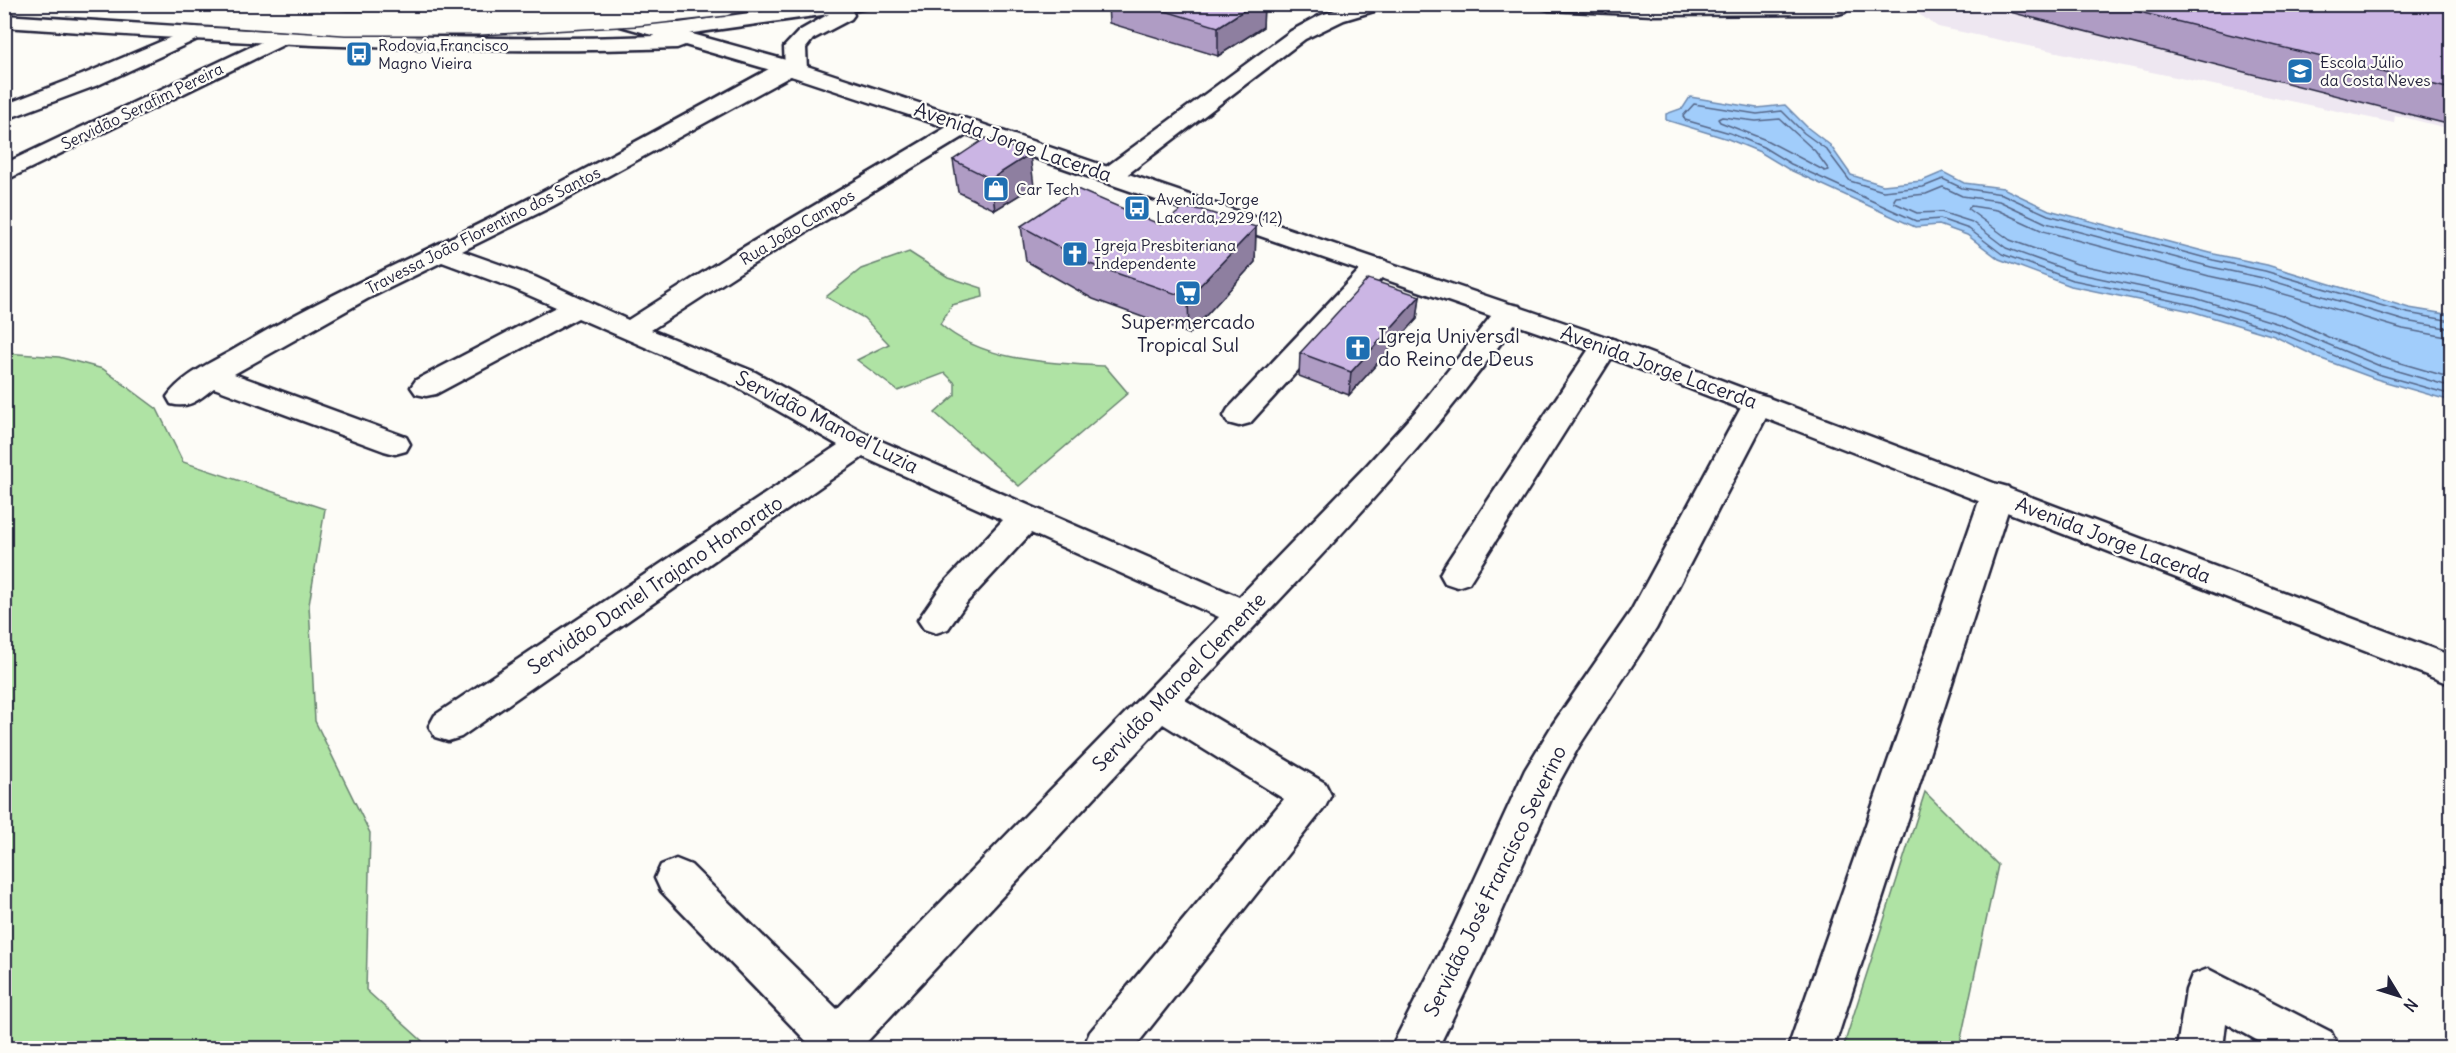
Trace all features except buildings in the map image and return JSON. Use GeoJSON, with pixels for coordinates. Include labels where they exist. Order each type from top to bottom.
{"type":"FeatureCollection","features":[{"type":"Feature","properties":{"kind":"main road"},"geometry":{"type":"LineString","coordinates":[[53,4],[346,23],[479,23],[634,14],[724,4]]}},
{"type":"Feature","properties":{"kind":"main road"},"geometry":{"type":"LineString","coordinates":[[364,4],[465,7],[534,4]]}},
{"type":"Feature","properties":{"kind":"main road"},"geometry":{"type":"LineString","coordinates":[[564,4],[649,28],[679,29],[861,4]]}},
{"type":"Feature","properties":{"kind":"main road"},"geometry":{"type":"LineString","coordinates":[[792,69],[795,47],[806,35],[825,23],[870,4]]}},
{"type":"Feature","properties":{"kind":"main road"},"geometry":{"type":"LineString","coordinates":[[1111,175],[1298,35],[1323,20],[1352,9],[1377,4]]}},
{"type":"Feature","properties":{"kind":"main road"},"geometry":{"type":"LineString","coordinates":[[1549,4],[1663,9],[1838,8]]}},
{"type":"Feature","properties":{"kind":"main road"},"geometry":{"type":"LineString","coordinates":[[4,21],[280,39],[595,45],[693,41]]}},
{"type":"Feature","properties":{"kind":"main road","name":"Avenida Jorge Lacerda"},"geometry":{"type":"LineString","coordinates":[[649,28],[792,69],[965,126],[1605,346],[1998,495],[2451,671]]}},
{"type":"Feature","properties":{"kind":"main road"},"geometry":{"type":"LineString","coordinates":[[4,113],[90,80],[195,33]]}},
{"type":"Feature","properties":{"kind":"main road","name":"Servidão Serafim Pereira"},"geometry":{"type":"LineString","coordinates":[[4,174],[280,39]]}},
{"type":"Feature","properties":{"kind":"main road","name":"Travessa João Florentino dos Santos"},"geometry":{"type":"LineString","coordinates":[[182,397],[210,376],[258,347],[357,293],[544,201],[792,69]]}},
{"type":"Feature","properties":{"kind":"main road","name":"Rua João Campos"},"geometry":{"type":"LineString","coordinates":[[630,331],[736,263],[965,126]]}},
{"type":"Feature","properties":{"kind":"main road","name":"Servidão Manoel Luzia"},"geometry":{"type":"LineString","coordinates":[[440,252],[525,283],[630,331],[745,379],[861,444],[1245,614]]}},
{"type":"Feature","properties":{"kind":"main road"},"geometry":{"type":"LineString","coordinates":[[1239,416],[1377,267]]}},
{"type":"Feature","properties":{"kind":"main road"},"geometry":{"type":"LineString","coordinates":[[426,387],[578,307]]}},
{"type":"Feature","properties":{"kind":"main road","name":"Servidão Manoel Clemente"},"geometry":{"type":"LineString","coordinates":[[676,878],[837,1041],[1378,473],[1427,418],[1509,312]]}},
{"type":"Feature","properties":{"kind":"main road"},"geometry":{"type":"LineString","coordinates":[[1457,574],[1605,346]]}},
{"type":"Feature","properties":{"kind":"main road"},"geometry":{"type":"LineString","coordinates":[[210,376],[395,444]]}},
{"type":"Feature","properties":{"kind":"main road","name":"Servidão José Francisco Severino"},"geometry":{"type":"LineString","coordinates":[[1414,1048],[1468,941],[1539,782],[1566,735],[1644,620],[1758,404]]}},
{"type":"Feature","properties":{"kind":"main road","name":"Servidão Daniel Trajano Honorato"},"geometry":{"type":"LineString","coordinates":[[448,726],[861,444]]}},
{"type":"Feature","properties":{"kind":"main road"},"geometry":{"type":"LineString","coordinates":[[1810,1048],[1998,495]]}},
{"type":"Feature","properties":{"kind":"main road"},"geometry":{"type":"LineString","coordinates":[[936,620],[962,585],[1026,517]]}},
{"type":"Feature","properties":{"kind":"main road"},"geometry":{"type":"LineString","coordinates":[[1106,1048],[1311,795],[1160,703]]}},
{"type":"Feature","properties":{"kind":"main road"},"geometry":{"type":"LineString","coordinates":[[2200,1048],[2208,990],[2315,1048]]}},
{"type":"Feature","properties":{"kind":"shaded area","name":"Escola Júlio da Costa Neves"},"geometry":{"type":"Polygon","coordinates":[[[2415,4],[2451,13],[2451,129],[2395,115],[2394,123],[1938,27],[1905,5],[2415,4]]]}},
{"type":"Feature","properties":{"kind":"green space"},"geometry":{"type":"Polygon","coordinates":[[[909,252],[948,277],[982,288],[983,297],[952,305],[940,324],[957,337],[976,346],[1018,358],[1062,364],[1105,366],[1128,393],[1019,486],[935,413],[955,395],[955,383],[945,373],[898,391],[857,360],[889,344],[864,318],[826,297],[861,269],[909,252]]]}},
{"type":"Feature","properties":{"kind":"green space"},"geometry":{"type":"Polygon","coordinates":[[[5,353],[59,357],[103,369],[157,409],[183,462],[325,509],[309,605],[315,721],[370,833],[366,990],[430,1048],[5,1048],[5,353]]]}},
{"type":"Feature","properties":{"kind":"green space"},"geometry":{"type":"Polygon","coordinates":[[[1925,792],[1998,865],[1959,1048],[1843,1048],[1925,792]]]}},
{"type":"Feature","properties":{"kind":"water"},"geometry":{"type":"Polygon","coordinates":[[[1690,97],[1757,108],[1785,105],[1808,128],[1830,145],[1851,175],[1883,185],[1922,181],[1943,172],[1964,183],[2003,188],[2049,210],[2214,254],[2267,265],[2409,308],[2451,315],[2451,401],[2376,379],[2319,358],[2274,336],[2191,311],[2071,286],[1999,259],[1967,235],[1939,225],[1915,227],[1788,169],[1760,152],[1728,139],[1666,120],[1666,114],[1683,108],[1690,97]]]}},
{"type":"Feature","properties":{"kind":"place","name":"Rodovia Francisco Magno Vieira"},"geometry":{"type":"Point","coordinates":[359,54]}},
{"type":"Feature","properties":{"kind":"place","name":"Escola Júlio da Costa Neves"},"geometry":{"type":"Point","coordinates":[2300,71]}},
{"type":"Feature","properties":{"kind":"place","name":"Car Tech"},"geometry":{"type":"Point","coordinates":[996,189]}},
{"type":"Feature","properties":{"kind":"place","name":"Avenida Jorge Lacerda,2929 (12)"},"geometry":{"type":"Point","coordinates":[1137,208]}},
{"type":"Feature","properties":{"kind":"place","name":"Igreja Presbiteriana Independente"},"geometry":{"type":"Point","coordinates":[1075,254]}},
{"type":"Feature","properties":{"kind":"place","name":"Supermercado Tropical Sul"},"geometry":{"type":"Point","coordinates":[1188,293]}},
{"type":"Feature","properties":{"kind":"place","name":"Igreja Universal do Reino de Deus"},"geometry":{"type":"Point","coordinates":[1358,348]}}]}
